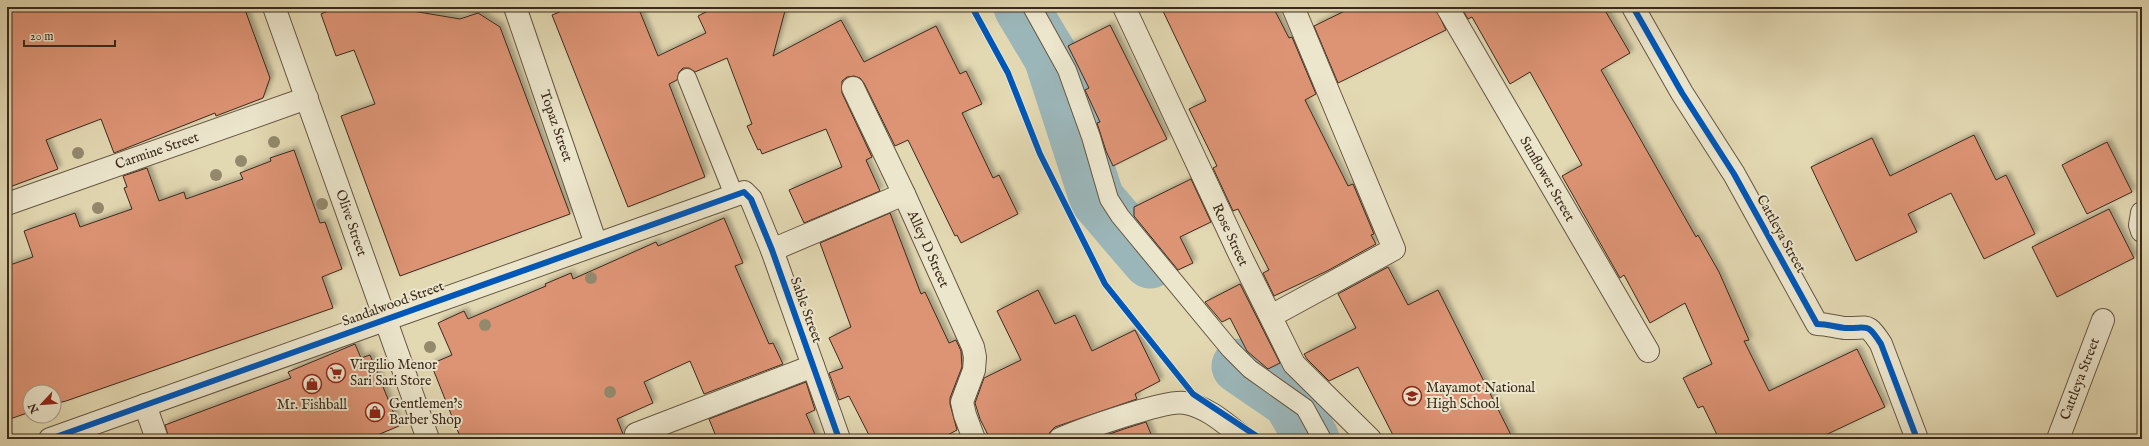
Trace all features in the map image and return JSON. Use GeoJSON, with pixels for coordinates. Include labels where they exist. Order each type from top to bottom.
{"type":"FeatureCollection","features":[{"type":"Feature","properties":{"kind":"street","name":"Olive Street"},"geometry":{"type":"LineString","coordinates":[[274,7],[384,320],[428,439]]}},
{"type":"Feature","properties":{"kind":"street","name":"Topaz Street"},"geometry":{"type":"LineString","coordinates":[[515,7],[596,244]]}},
{"type":"Feature","properties":{"kind":"street","name":"Rose Street"},"geometry":{"type":"LineString","coordinates":[[1124,7],[1240,256],[1294,364],[1370,439]]}},
{"type":"Feature","properties":{"kind":"street","name":"Sunflower Street"},"geometry":{"type":"LineString","coordinates":[[1447,7],[1648,351]]}},
{"type":"Feature","properties":{"kind":"street","name":"Cattleya Street"},"geometry":{"type":"LineString","coordinates":[[1633,7],[1682,93],[1734,174],[1817,324],[1830,324],[1845,328],[1860,326],[1872,330],[1875,334],[1881,344],[1917,439]]}},
{"type":"Feature","properties":{"kind":"street"},"geometry":{"type":"LineString","coordinates":[[1271,316],[1394,249],[1297,8]]}},
{"type":"Feature","properties":{"kind":"street"},"geometry":{"type":"LineString","coordinates":[[853,88],[904,194]]}},
{"type":"Feature","properties":{"kind":"street","name":"Carmine Street"},"geometry":{"type":"LineString","coordinates":[[7,204],[307,98]]}},
{"type":"Feature","properties":{"kind":"street","name":"Sandalwood Street"},"geometry":{"type":"LineString","coordinates":[[50,439],[739,193]]}},
{"type":"Feature","properties":{"kind":"street","name":"Sable Street"},"geometry":{"type":"LineString","coordinates":[[739,193],[751,199],[772,250],[839,439]]}},
{"type":"Feature","properties":{"kind":"street","name":"Alley D Street"},"geometry":{"type":"LineString","coordinates":[[772,250],[904,194],[973,347],[975,357],[974,370],[962,402],[974,439]]}},
{"type":"Feature","properties":{"kind":"street"},"geometry":{"type":"LineString","coordinates":[[2142,213],[2140,225],[2142,231]]}},
{"type":"Feature","properties":{"kind":"street","name":"Cattleya Street"},"geometry":{"type":"LineString","coordinates":[[2058,439],[2103,320]]}},
{"type":"Feature","properties":{"kind":"street"},"geometry":{"type":"LineString","coordinates":[[636,434],[813,366]]}},
{"type":"Feature","properties":{"kind":"street"},"geometry":{"type":"LineString","coordinates":[[1060,439],[1171,403],[1184,402],[1199,407],[1245,439]]}},
{"type":"Feature","properties":{"kind":"street"},"geometry":{"type":"LineString","coordinates":[[145,405],[157,439]]}},
{"type":"Feature","properties":{"kind":"lane"},"geometry":{"type":"LineString","coordinates":[[1032,7],[1067,70],[1091,137],[1108,198],[1130,228],[1230,350],[1250,369],[1305,408],[1322,439]]}},
{"type":"Feature","properties":{"kind":"lane"},"geometry":{"type":"LineString","coordinates":[[687,78],[739,193]]}},
{"type":"Feature","properties":{"kind":"building"},"geometry":{"type":"Polygon","coordinates":[[[7,7],[244,7],[270,78],[263,98],[216,116],[215,113],[114,153],[101,119],[46,140],[58,169],[7,188],[7,7]]]}},
{"type":"Feature","properties":{"kind":"building"},"geometry":{"type":"Polygon","coordinates":[[[337,7],[389,7],[460,19],[478,13],[500,27],[570,214],[400,276],[341,116],[375,104],[354,50],[336,56],[321,14],[337,7]]]}},
{"type":"Feature","properties":{"kind":"building"},"geometry":{"type":"Polygon","coordinates":[[[572,7],[638,7],[658,56],[706,33],[698,16],[716,7],[786,7],[773,56],[841,20],[864,62],[936,26],[960,74],[966,71],[982,104],[962,113],[993,178],[999,175],[1018,214],[961,243],[957,235],[955,236],[908,140],[895,146],[864,83],[860,78],[854,76],[847,77],[842,81],[842,93],[872,157],[866,160],[880,191],[804,223],[789,190],[842,167],[826,129],[762,154],[760,149],[758,150],[747,126],[752,124],[727,58],[695,72],[689,68],[683,68],[679,72],[677,80],[669,84],[705,177],[628,207],[552,15],[572,7]]]}},
{"type":"Feature","properties":{"kind":"building"},"geometry":{"type":"Polygon","coordinates":[[[1161,7],[1273,7],[1289,38],[1292,37],[1316,94],[1305,100],[1348,186],[1353,184],[1374,234],[1371,235],[1376,244],[1327,271],[1274,296],[1263,273],[1269,270],[1238,209],[1233,211],[1213,168],[1217,166],[1189,109],[1206,101],[1161,7]]]}},
{"type":"Feature","properties":{"kind":"building"},"geometry":{"type":"Polygon","coordinates":[[[1353,7],[1435,7],[1446,30],[1338,83],[1314,26],[1353,7]]]}},
{"type":"Feature","properties":{"kind":"building"},"geometry":{"type":"Polygon","coordinates":[[[1461,7],[1603,7],[1630,53],[1601,70],[1696,237],[1698,235],[1719,272],[1749,340],[1744,341],[1769,391],[1857,349],[1885,407],[1817,439],[1719,439],[1703,406],[1698,408],[1683,378],[1712,364],[1685,303],[1650,323],[1624,275],[1620,278],[1562,176],[1582,165],[1530,72],[1510,84],[1472,17],[1468,19],[1461,7]]]}},
{"type":"Feature","properties":{"kind":"building"},"geometry":{"type":"Polygon","coordinates":[[[1110,25],[1167,139],[1113,166],[1106,151],[1097,123],[1100,122],[1085,90],[1089,88],[1068,46],[1110,25]]]}},
{"type":"Feature","properties":{"kind":"building"},"geometry":{"type":"Polygon","coordinates":[[[1974,135],[1996,180],[2006,175],[2035,234],[1984,259],[1951,193],[1908,214],[1917,232],[1856,261],[1811,167],[1872,138],[1890,176],[1974,135]]]}},
{"type":"Feature","properties":{"kind":"building"},"geometry":{"type":"Polygon","coordinates":[[[2107,142],[2132,192],[2087,214],[2062,165],[2107,142]]]}},
{"type":"Feature","properties":{"kind":"building"},"geometry":{"type":"Polygon","coordinates":[[[294,150],[320,223],[325,222],[342,269],[322,277],[333,308],[62,402],[62,384],[22,384],[22,415],[7,420],[7,266],[33,257],[24,231],[75,213],[80,227],[132,209],[124,188],[127,187],[123,176],[147,168],[159,201],[184,192],[186,199],[243,179],[240,173],[271,161],[270,158],[294,150]]]}},
{"type":"Feature","properties":{"kind":"building"},"geometry":{"type":"Polygon","coordinates":[[[1191,179],[1211,222],[1180,237],[1193,263],[1178,270],[1134,216],[1134,207],[1191,179]]]}},
{"type":"Feature","properties":{"kind":"building"},"geometry":{"type":"Polygon","coordinates":[[[2109,209],[2134,258],[2057,297],[2032,247],[2109,209]]]}},
{"type":"Feature","properties":{"kind":"building"},"geometry":{"type":"Polygon","coordinates":[[[890,213],[921,294],[925,292],[949,343],[956,340],[961,351],[962,367],[950,398],[950,404],[957,430],[940,439],[871,439],[849,396],[839,400],[829,373],[843,368],[829,338],[851,327],[820,243],[890,213]]]}},
{"type":"Feature","properties":{"kind":"building"},"geometry":{"type":"Polygon","coordinates":[[[724,218],[743,263],[735,266],[769,344],[773,343],[783,364],[704,394],[690,361],[644,382],[653,403],[617,419],[625,439],[461,439],[431,364],[452,355],[438,323],[464,311],[468,319],[546,286],[545,284],[571,273],[573,279],[656,242],[658,246],[724,218]]]}},
{"type":"Feature","properties":{"kind":"building","name":"Mayamot National High School"},"geometry":{"type":"Polygon","coordinates":[[[1388,267],[1408,305],[1438,290],[1513,439],[1395,439],[1358,367],[1329,381],[1307,359],[1304,354],[1356,328],[1338,294],[1388,267]]]}},
{"type":"Feature","properties":{"kind":"building"},"geometry":{"type":"Polygon","coordinates":[[[1240,284],[1280,363],[1268,369],[1247,351],[1230,318],[1222,322],[1205,302],[1240,284]]]}},
{"type":"Feature","properties":{"kind":"building"},"geometry":{"type":"Polygon","coordinates":[[[1038,290],[1055,324],[1075,315],[1092,351],[1135,330],[1160,381],[1135,394],[1137,399],[1055,427],[1050,432],[1048,439],[990,439],[980,419],[975,403],[984,378],[1021,360],[997,311],[1038,290]]]}},
{"type":"Feature","properties":{"kind":"building"},"geometry":{"type":"Polygon","coordinates":[[[355,344],[361,358],[370,355],[399,426],[368,439],[169,439],[165,425],[291,378],[288,372],[355,344]]]}},
{"type":"Feature","properties":{"kind":"building"},"geometry":{"type":"Polygon","coordinates":[[[806,382],[815,410],[806,414],[817,439],[717,439],[709,419],[806,382]]]}},
{"type":"Feature","properties":{"kind":"building"},"geometry":{"type":"Polygon","coordinates":[[[1146,422],[1153,439],[1095,439],[1127,428],[1146,422]]]}},
{"type":"Feature","properties":{"kind":"waterway"},"geometry":{"type":"LineString","coordinates":[[1021,7],[1051,57],[1097,199],[1150,261]]}},
{"type":"Feature","properties":{"kind":"waterway"},"geometry":{"type":"LineString","coordinates":[[1239,366],[1290,401],[1312,439]]}},
{"type":"Feature","properties":{"kind":"cycle path"},"geometry":{"type":"LineString","coordinates":[[972,7],[1008,73],[1040,154],[1105,284],[1193,394],[1261,439]]}},
{"type":"Feature","properties":{"kind":"cycle path"},"geometry":{"type":"LineString","coordinates":[[1633,7],[1682,93],[1734,174],[1817,324],[1845,328],[1863,327],[1869,329],[1881,344],[1917,439]]}},
{"type":"Feature","properties":{"kind":"cycle path"},"geometry":{"type":"LineString","coordinates":[[50,439],[744,192],[751,199],[772,250],[839,439]]}},
{"type":"Feature","properties":{"kind":"place","name":"Virgilio Menor Sari Sari Store"},"geometry":{"type":"Point","coordinates":[336,373]}},
{"type":"Feature","properties":{"kind":"place","name":"Mr. Fishball"},"geometry":{"type":"Point","coordinates":[312,384]}},
{"type":"Feature","properties":{"kind":"place","name":"Mayamot National High School"},"geometry":{"type":"Point","coordinates":[1412,396]}},
{"type":"Feature","properties":{"kind":"place","name":"Gentlemen's Barber Shop"},"geometry":{"type":"Point","coordinates":[375,412]}}]}
